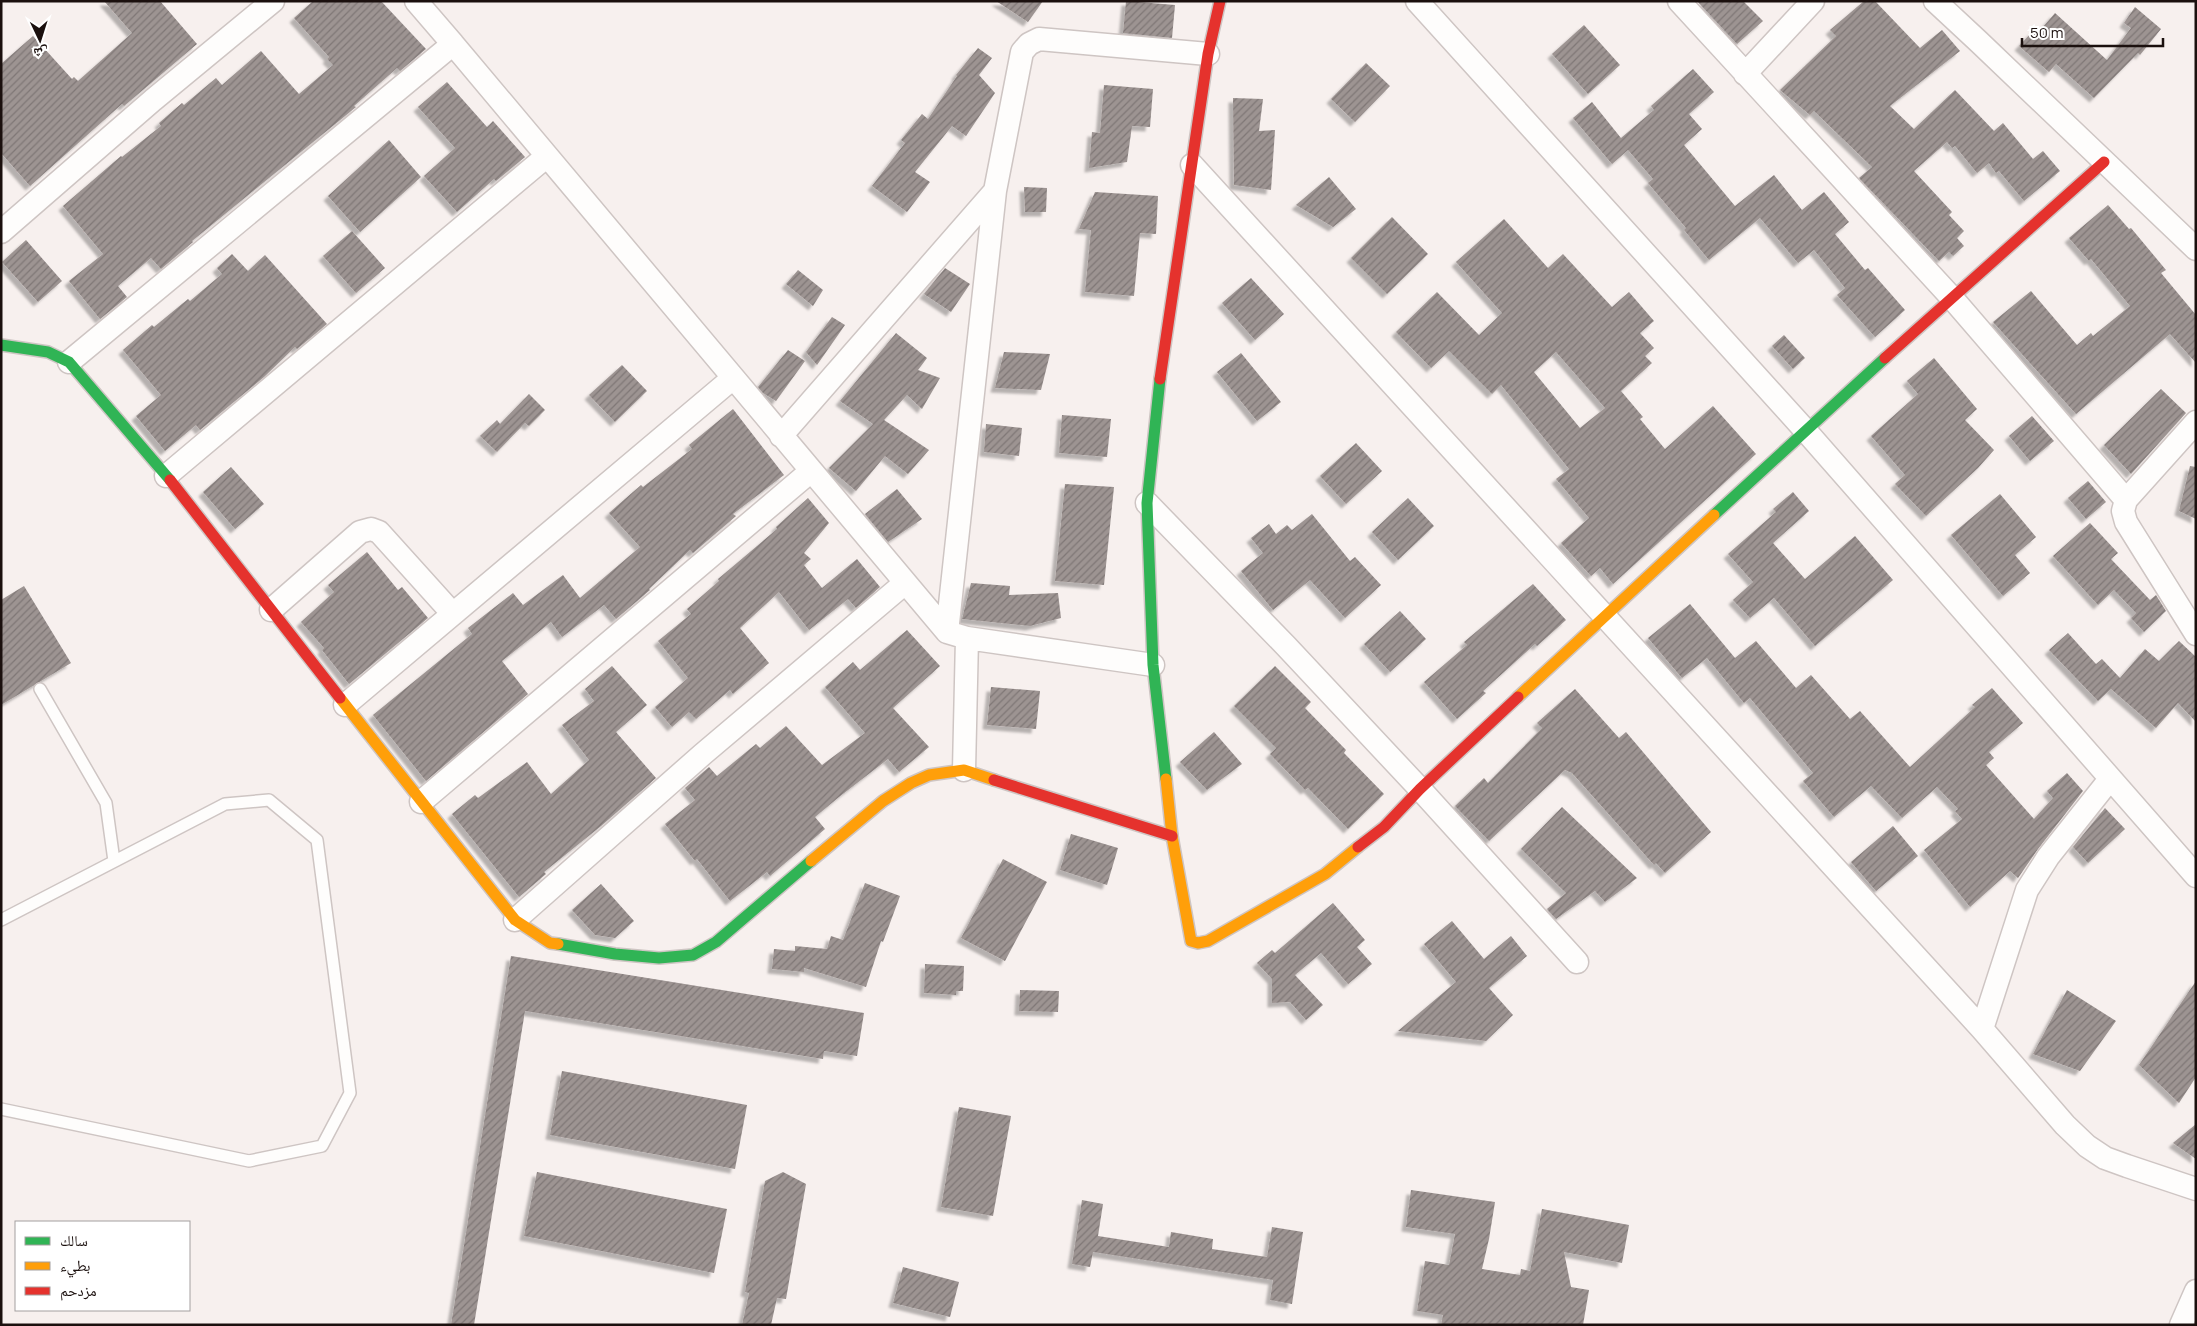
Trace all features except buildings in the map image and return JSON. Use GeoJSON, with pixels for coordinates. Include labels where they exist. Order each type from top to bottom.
{"type":"FeatureCollection","features":[{"type":"Feature","properties":{"kind":"street"},"geometry":{"type":"LineString","coordinates":[[1,232],[153,100],[273,1]]}},
{"type":"Feature","properties":{"kind":"street"},"geometry":{"type":"LineString","coordinates":[[416,1],[905,583],[957,635],[1153,665]]}},
{"type":"Feature","properties":{"kind":"street"},"geometry":{"type":"LineString","coordinates":[[1220,1],[1208,54],[1164,344],[1147,503],[1153,665],[1172,836],[1191,941],[1198,943],[1208,941],[1325,874],[1384,827],[1420,790],[1805,430],[2104,162]]}},
{"type":"Feature","properties":{"kind":"street"},"geometry":{"type":"LineString","coordinates":[[1417,1],[1805,430],[2196,876]]}},
{"type":"Feature","properties":{"kind":"street"},"geometry":{"type":"LineString","coordinates":[[1679,1],[1952,298],[2126,500]]}},
{"type":"Feature","properties":{"kind":"street"},"geometry":{"type":"LineString","coordinates":[[1745,74],[1813,1]]}},
{"type":"Feature","properties":{"kind":"street"},"geometry":{"type":"LineString","coordinates":[[1935,1],[2196,249]]}},
{"type":"Feature","properties":{"kind":"street"},"geometry":{"type":"LineString","coordinates":[[964,770],[957,635],[995,191],[1022,52],[1029,44],[1039,39],[1208,54]]}},
{"type":"Feature","properties":{"kind":"street"},"geometry":{"type":"LineString","coordinates":[[69,362],[453,44]]}},
{"type":"Feature","properties":{"kind":"street"},"geometry":{"type":"LineString","coordinates":[[166,476],[547,156]]}},
{"type":"Feature","properties":{"kind":"street"},"geometry":{"type":"LineString","coordinates":[[1192,165],[1982,1029],[2065,1126],[2087,1146],[2105,1158],[2196,1188]]}},
{"type":"Feature","properties":{"kind":"street"},"geometry":{"type":"LineString","coordinates":[[781,436],[995,191]]}},
{"type":"Feature","properties":{"kind":"street"},"geometry":{"type":"LineString","coordinates":[[1,345],[48,352],[69,362],[166,476],[515,920],[550,943],[615,954],[659,958],[693,955],[716,942],[883,801],[910,783],[929,775],[964,770],[1172,836]]}},
{"type":"Feature","properties":{"kind":"street"},"geometry":{"type":"LineString","coordinates":[[345,705],[733,378]]}},
{"type":"Feature","properties":{"kind":"street"},"geometry":{"type":"LineString","coordinates":[[2196,422],[2126,500],[2123,511],[2126,522],[2196,634]]}},
{"type":"Feature","properties":{"kind":"street"},"geometry":{"type":"LineString","coordinates":[[421,802],[811,471]]}},
{"type":"Feature","properties":{"kind":"street"},"geometry":{"type":"LineString","coordinates":[[1147,503],[1286,646],[1577,962]]}},
{"type":"Feature","properties":{"kind":"street"},"geometry":{"type":"LineString","coordinates":[[271,610],[360,532],[371,529],[379,532],[453,614]]}},
{"type":"Feature","properties":{"kind":"street"},"geometry":{"type":"LineString","coordinates":[[515,920],[702,754],[905,583]]}},
{"type":"Feature","properties":{"kind":"street"},"geometry":{"type":"LineString","coordinates":[[1982,1029],[2027,890],[2048,856],[2110,779]]}},
{"type":"Feature","properties":{"kind":"street"},"geometry":{"type":"LineString","coordinates":[[2181,1325],[2196,1291]]}},
{"type":"Feature","properties":{"kind":"lane"},"geometry":{"type":"LineString","coordinates":[[40,688],[106,803],[114,861]]}},
{"type":"Feature","properties":{"kind":"lane"},"geometry":{"type":"LineString","coordinates":[[1,920],[225,804],[269,800],[317,840],[350,1093],[322,1146],[249,1161],[1,1109]]}},
{"type":"Feature","properties":{"kind":"traffic: fast"},"geometry":{"type":"LineString","coordinates":[[1,345],[48,352],[69,362],[170,480]]}},
{"type":"Feature","properties":{"kind":"traffic: fast"},"geometry":{"type":"LineString","coordinates":[[1714,515],[1885,358]]}},
{"type":"Feature","properties":{"kind":"traffic: fast"},"geometry":{"type":"LineString","coordinates":[[1160,379],[1147,503],[1153,665],[1166,779]]}},
{"type":"Feature","properties":{"kind":"traffic: fast"},"geometry":{"type":"LineString","coordinates":[[558,944],[615,954],[659,958],[693,955],[716,942],[811,861]]}},
{"type":"Feature","properties":{"kind":"traffic: slow"},"geometry":{"type":"LineString","coordinates":[[1518,697],[1714,515]]}},
{"type":"Feature","properties":{"kind":"traffic: slow"},"geometry":{"type":"LineString","coordinates":[[340,698],[515,920],[550,943],[558,944]]}},
{"type":"Feature","properties":{"kind":"traffic: slow"},"geometry":{"type":"LineString","coordinates":[[811,861],[883,801],[911,783],[929,775],[964,770],[994,780]]}},
{"type":"Feature","properties":{"kind":"traffic: slow"},"geometry":{"type":"LineString","coordinates":[[1166,779],[1172,836],[1191,941],[1198,943],[1208,941],[1325,874],[1358,847]]}},
{"type":"Feature","properties":{"kind":"traffic: jam"},"geometry":{"type":"LineString","coordinates":[[1160,379],[1208,54],[1220,1]]}},
{"type":"Feature","properties":{"kind":"traffic: jam"},"geometry":{"type":"LineString","coordinates":[[1885,358],[2104,162]]}},
{"type":"Feature","properties":{"kind":"traffic: jam"},"geometry":{"type":"LineString","coordinates":[[170,480],[340,698]]}},
{"type":"Feature","properties":{"kind":"traffic: jam"},"geometry":{"type":"LineString","coordinates":[[1358,847],[1384,827],[1420,789],[1518,697]]}},
{"type":"Feature","properties":{"kind":"traffic: jam"},"geometry":{"type":"LineString","coordinates":[[994,780],[1172,836]]}}]}
